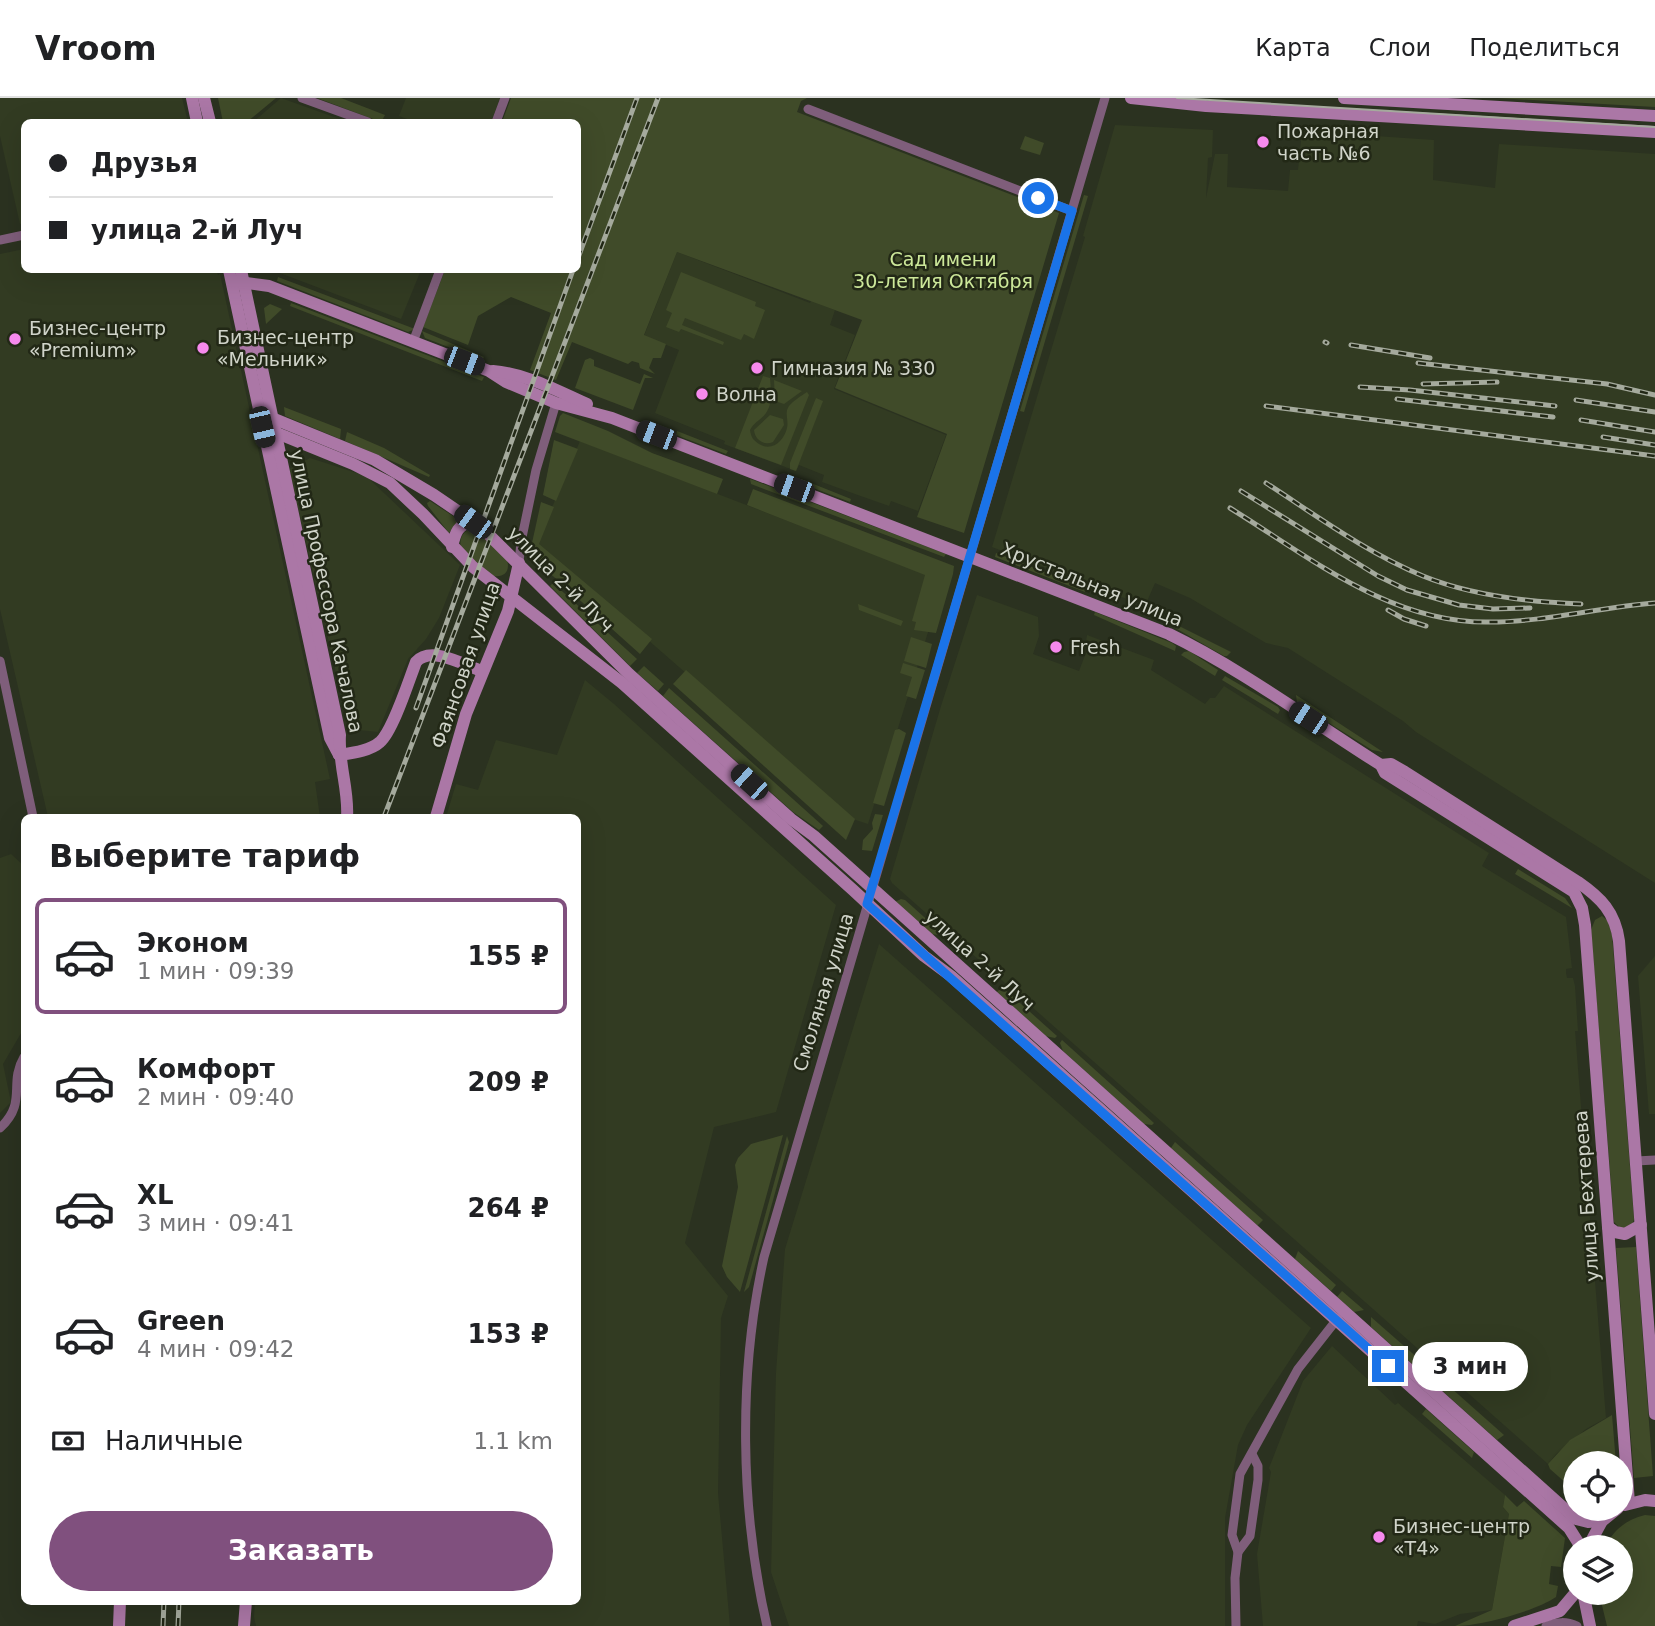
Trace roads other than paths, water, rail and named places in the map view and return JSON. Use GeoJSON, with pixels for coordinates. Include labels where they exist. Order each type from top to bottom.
{"type":"FeatureCollection","features":[{"type":"Feature","properties":{"kind":"main road"},"geometry":{"type":"LineString","coordinates":[[192,98],[196,119]]}},
{"type":"Feature","properties":{"kind":"main road"},"geometry":{"type":"LineString","coordinates":[[204,98],[209,119]]}},
{"type":"Feature","properties":{"kind":"main road"},"geometry":{"type":"LineString","coordinates":[[1130,98],[1233,107],[1655,132]]}},
{"type":"Feature","properties":{"kind":"main road"},"geometry":{"type":"LineString","coordinates":[[1344,98],[1655,116]]}},
{"type":"Feature","properties":{"kind":"main road","name":"Хрустальная улица"},"geometry":{"type":"LineString","coordinates":[[237,276],[489,371],[506,382],[556,403],[612,418],[1185,641],[1381,765],[1391,764],[1405,772],[1574,886]]}},
{"type":"Feature","properties":{"kind":"main road","name":"улица Профессора Качалова"},"geometry":{"type":"LineString","coordinates":[[237,276],[330,738],[339,755]]}},
{"type":"Feature","properties":{"kind":"main road","name":"Хрустальная улица"},"geometry":{"type":"LineString","coordinates":[[489,371],[513,373],[532,380],[598,409],[612,418]]}},
{"type":"Feature","properties":{"kind":"main road","name":"улица 2-й Луч"},"geometry":{"type":"LineString","coordinates":[[267,423],[275,433],[382,478],[423,514],[452,547],[485,578],[622,683],[867,904],[1563,1507]]}},
{"type":"Feature","properties":{"kind":"main road","name":"улица 2-й Луч"},"geometry":{"type":"LineString","coordinates":[[267,423],[375,460],[473,522],[519,563],[629,674],[790,819],[814,836],[872,888],[1340,1316],[1573,1535]]}},
{"type":"Feature","properties":{"kind":"main road","name":"улица Профессора Качалова"},"geometry":{"type":"LineString","coordinates":[[275,433],[340,735],[339,755],[346,814]]}},
{"type":"Feature","properties":{"kind":"main road"},"geometry":{"type":"LineString","coordinates":[[452,547],[456,531],[461,525],[473,522]]}},
{"type":"Feature","properties":{"kind":"main road","name":"Фаянсовая улица"},"geometry":{"type":"LineString","coordinates":[[437,814],[466,714],[511,598],[519,563]]}},
{"type":"Feature","properties":{"kind":"main road"},"geometry":{"type":"LineString","coordinates":[[339,755],[381,742],[416,662],[422,656],[431,654],[482,671]]}},
{"type":"Feature","properties":{"kind":"main road"},"geometry":{"type":"LineString","coordinates":[[1574,886],[1598,897],[1612,915],[1619,941],[1655,1414]]}},
{"type":"Feature","properties":{"kind":"main road","name":"улица Бехтерева"},"geometry":{"type":"LineString","coordinates":[[1574,886],[1585,925],[1608,1227],[1619,1451]]}},
{"type":"Feature","properties":{"kind":"main road"},"geometry":{"type":"LineString","coordinates":[[1585,925],[1591,913],[1596,910],[1612,915]]}},
{"type":"Feature","properties":{"kind":"main road"},"geometry":{"type":"LineString","coordinates":[[1608,1227],[1625,1234],[1641,1225]]}},
{"type":"Feature","properties":{"kind":"main road"},"geometry":{"type":"LineString","coordinates":[[1633,1503],[1655,1501]]}},
{"type":"Feature","properties":{"kind":"main road","name":"улица 2-й Луч"},"geometry":{"type":"LineString","coordinates":[[1585,1521],[1602,1521]]}},
{"type":"Feature","properties":{"kind":"main road"},"geometry":{"type":"LineString","coordinates":[[1594,1535],[1602,1521]]}},
{"type":"Feature","properties":{"kind":"main road"},"geometry":{"type":"LineString","coordinates":[[119,1626],[120,1605]]}},
{"type":"Feature","properties":{"kind":"main road"},"geometry":{"type":"LineString","coordinates":[[244,1626],[247,1605]]}},
{"type":"Feature","properties":{"kind":"main road"},"geometry":{"type":"LineString","coordinates":[[1514,1626],[1560,1611],[1565,1605]]}},
{"type":"Feature","properties":{"kind":"main road"},"geometry":{"type":"LineString","coordinates":[[1586,1605],[1590,1626]]}},
{"type":"Feature","properties":{"kind":"street"},"geometry":{"type":"LineString","coordinates":[[302,98],[360,119]]}},
{"type":"Feature","properties":{"kind":"street"},"geometry":{"type":"LineString","coordinates":[[497,119],[505,98]]}},
{"type":"Feature","properties":{"kind":"street","name":"Смоляная улица"},"geometry":{"type":"LineString","coordinates":[[767,1626],[756,1563],[746,1443],[748,1373],[755,1304],[768,1242],[1105,98]]}},
{"type":"Feature","properties":{"kind":"street"},"geometry":{"type":"LineString","coordinates":[[808,109],[1072,211]]}},
{"type":"Feature","properties":{"kind":"street"},"geometry":{"type":"LineString","coordinates":[[0,240],[21,235]]}},
{"type":"Feature","properties":{"kind":"street"},"geometry":{"type":"LineString","coordinates":[[413,342],[439,273]]}},
{"type":"Feature","properties":{"kind":"street","name":"Фаянсовая улица"},"geometry":{"type":"LineString","coordinates":[[519,563],[536,470],[556,403]]}},
{"type":"Feature","properties":{"kind":"street"},"geometry":{"type":"LineString","coordinates":[[0,661],[32,814]]}},
{"type":"Feature","properties":{"kind":"street"},"geometry":{"type":"LineString","coordinates":[[0,1128],[8,1121],[17,1102],[16,1077],[21,1064]]}},
{"type":"Feature","properties":{"kind":"street"},"geometry":{"type":"LineString","coordinates":[[1636,1161],[1655,1160]]}},
{"type":"Feature","properties":{"kind":"street"},"geometry":{"type":"LineString","coordinates":[[1236,1626],[1234,1604],[1238,1552],[1232,1535],[1240,1474],[1298,1369],[1340,1316]]}},
{"type":"Feature","properties":{"kind":"street"},"geometry":{"type":"LineString","coordinates":[[1238,1552],[1250,1536],[1257,1491],[1258,1466],[1252,1454]]}},
{"type":"Feature","properties":{"kind":"street"},"geometry":{"type":"LineString","coordinates":[[1546,1626],[1569,1622],[1577,1626]]}},
{"type":"Feature","properties":{"kind":"tram line"},"geometry":{"type":"LineString","coordinates":[[1177,98],[1655,127]]}},
{"type":"Feature","properties":{"kind":"railway"},"geometry":{"type":"LineString","coordinates":[[581,250],[637,98]]}},
{"type":"Feature","properties":{"kind":"railway"},"geometry":{"type":"LineString","coordinates":[[385,814],[658,98]]}},
{"type":"Feature","properties":{"kind":"railway"},"geometry":{"type":"LineString","coordinates":[[416,708],[572,273]]}},
{"type":"Feature","properties":{"kind":"railway"},"geometry":{"type":"LineString","coordinates":[[1351,345],[1430,358]]}},
{"type":"Feature","properties":{"kind":"railway"},"geometry":{"type":"LineString","coordinates":[[1418,363],[1607,384],[1655,395]]}},
{"type":"Feature","properties":{"kind":"railway"},"geometry":{"type":"LineString","coordinates":[[1423,384],[1497,382]]}},
{"type":"Feature","properties":{"kind":"railway"},"geometry":{"type":"LineString","coordinates":[[1360,387],[1555,406]]}},
{"type":"Feature","properties":{"kind":"railway"},"geometry":{"type":"LineString","coordinates":[[1397,399],[1553,417]]}},
{"type":"Feature","properties":{"kind":"railway"},"geometry":{"type":"LineString","coordinates":[[1576,400],[1655,412]]}},
{"type":"Feature","properties":{"kind":"railway"},"geometry":{"type":"LineString","coordinates":[[1266,406],[1655,456]]}},
{"type":"Feature","properties":{"kind":"railway"},"geometry":{"type":"LineString","coordinates":[[1581,420],[1655,432]]}},
{"type":"Feature","properties":{"kind":"railway"},"geometry":{"type":"LineString","coordinates":[[1603,437],[1655,445]]}},
{"type":"Feature","properties":{"kind":"railway"},"geometry":{"type":"LineString","coordinates":[[1266,483],[1362,545],[1423,576],[1461,589],[1500,597],[1581,604]]}},
{"type":"Feature","properties":{"kind":"railway"},"geometry":{"type":"LineString","coordinates":[[1241,491],[1378,576],[1407,590],[1459,605],[1493,609],[1530,608]]}},
{"type":"Feature","properties":{"kind":"railway"},"geometry":{"type":"LineString","coordinates":[[1230,508],[1353,584],[1419,612],[1454,620],[1511,621],[1655,603]]}},
{"type":"Feature","properties":{"kind":"railway"},"geometry":{"type":"LineString","coordinates":[[1388,610],[1426,626]]}},
{"type":"Feature","properties":{"kind":"railway"},"geometry":{"type":"LineString","coordinates":[[163,1626],[164,1605]]}},
{"type":"Feature","properties":{"kind":"railway"},"geometry":{"type":"LineString","coordinates":[[178,1626],[179,1605]]}},
{"type":"Feature","properties":{"kind":"place","name":"Пожарная часть №6"},"geometry":{"type":"Point","coordinates":[1263,142]}},
{"type":"Feature","properties":{"kind":"place","name":"Бизнес-центр «Premium»"},"geometry":{"type":"Point","coordinates":[15,339]}},
{"type":"Feature","properties":{"kind":"place","name":"Бизнес-центр «Мельник»"},"geometry":{"type":"Point","coordinates":[203,348]}},
{"type":"Feature","properties":{"kind":"place","name":"Гимназия № 330"},"geometry":{"type":"Point","coordinates":[757,368]}},
{"type":"Feature","properties":{"kind":"place","name":"Волна"},"geometry":{"type":"Point","coordinates":[702,394]}},
{"type":"Feature","properties":{"kind":"place","name":"Fresh"},"geometry":{"type":"Point","coordinates":[1056,647]}},
{"type":"Feature","properties":{"kind":"place","name":"Бизнес-центр «Т4»"},"geometry":{"type":"Point","coordinates":[1379,1537]}},
{"type":"Feature","properties":{"kind":"park label","name":"Сад имени 30-летия Октября"},"geometry":{"type":"Point","coordinates":[943,270]}}]}
